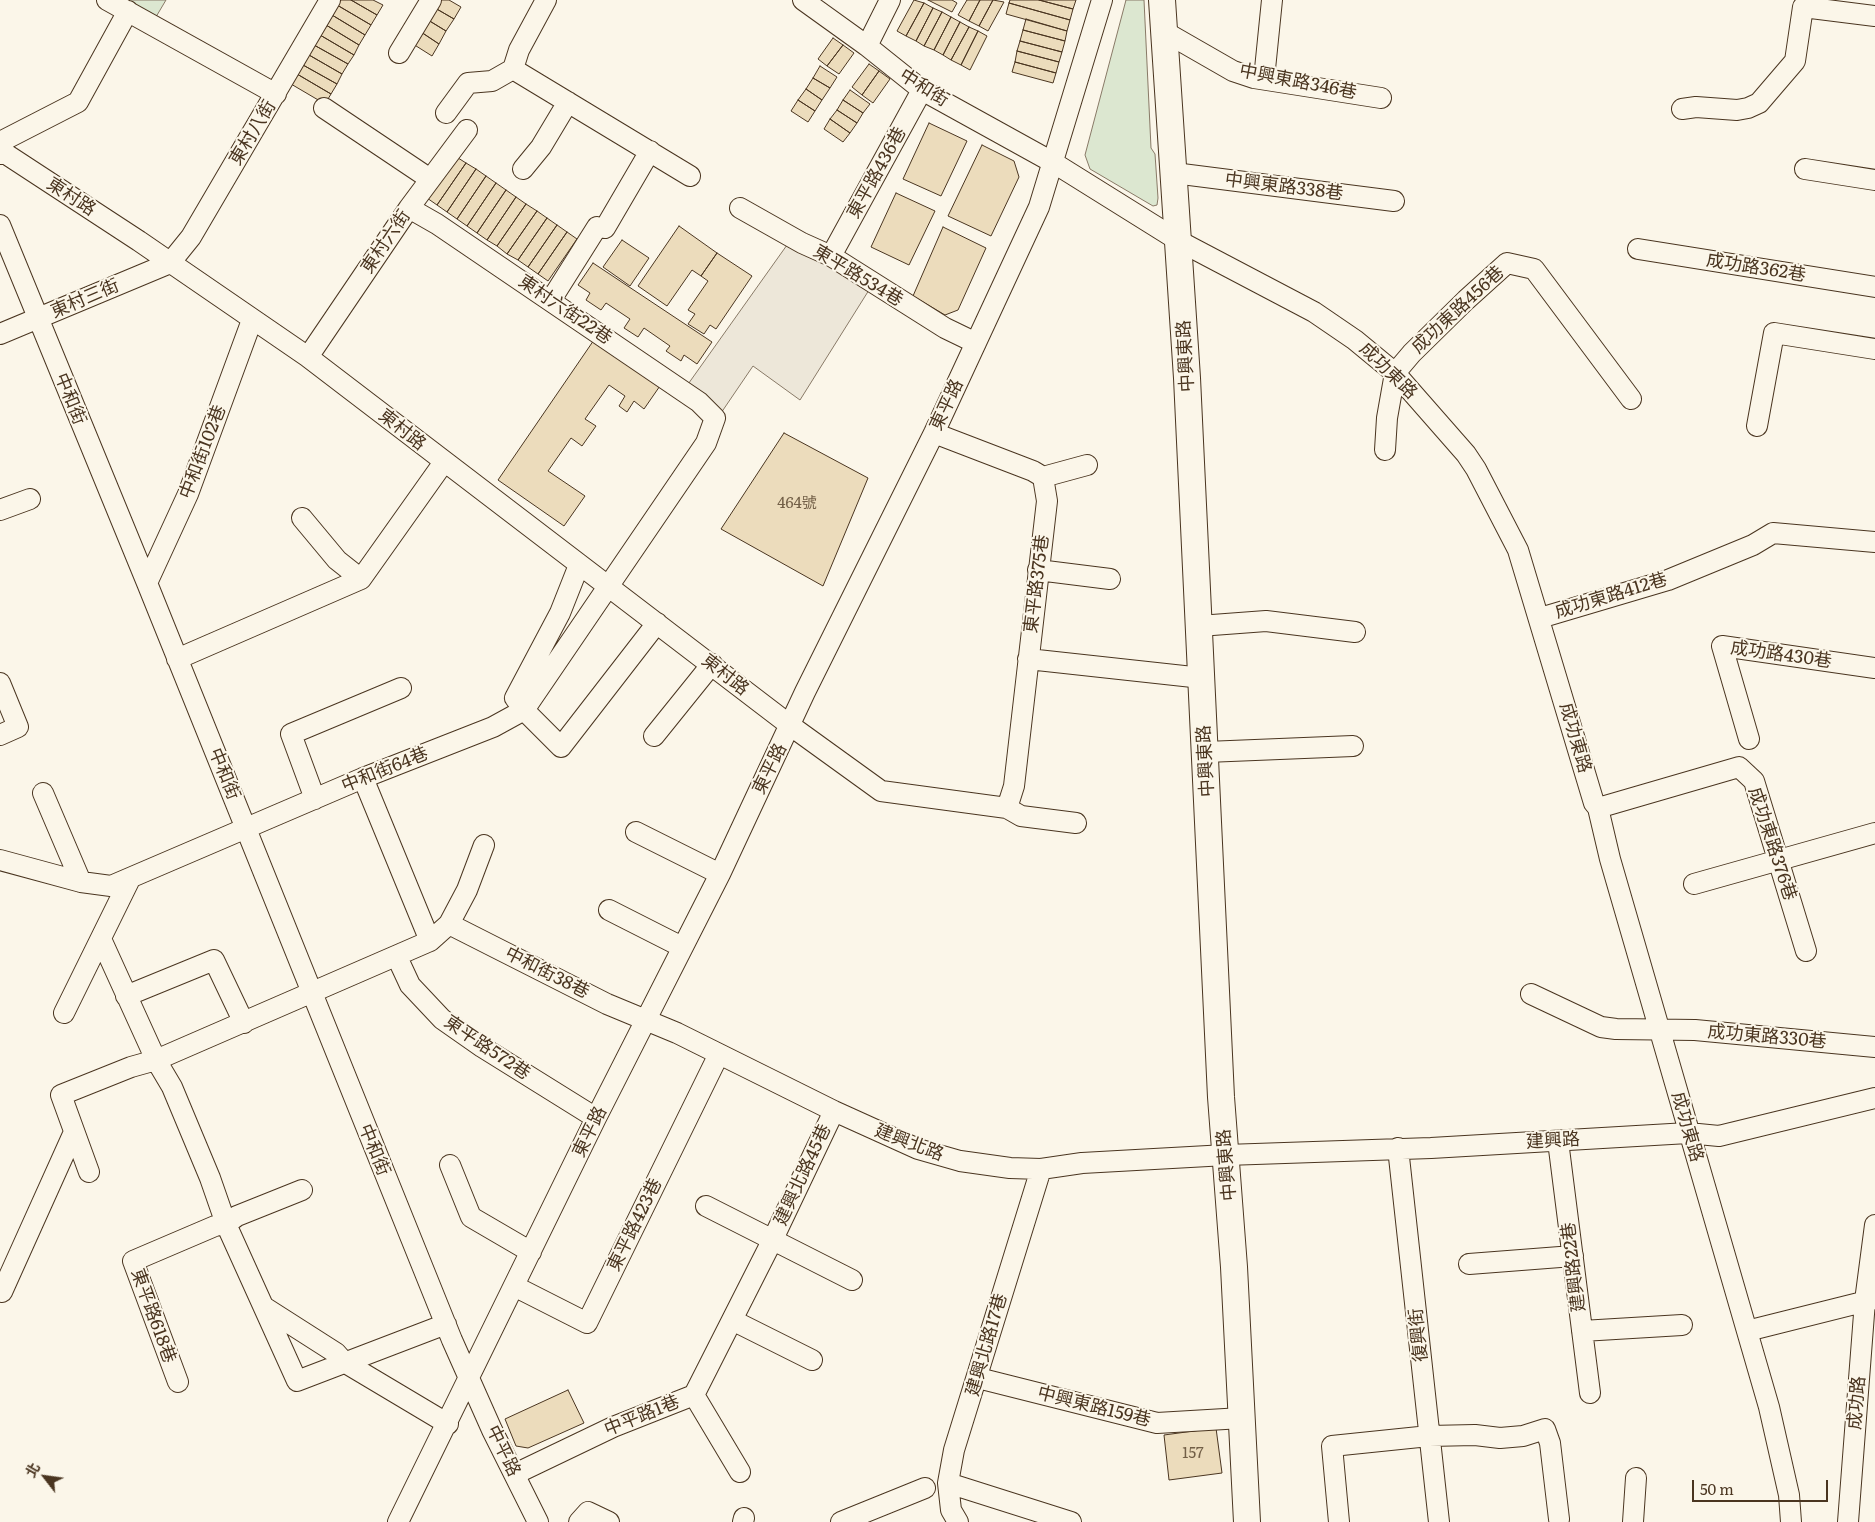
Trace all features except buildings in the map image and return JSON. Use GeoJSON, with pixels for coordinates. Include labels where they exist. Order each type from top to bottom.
{"type":"FeatureCollection","features":[{"type":"Feature","properties":{"kind":"main road","name":"中興東路"},"geometry":{"type":"LineString","coordinates":[[1162,0],[1179,241],[1200,626],[1221,1097],[1247,1522]]}},
{"type":"Feature","properties":{"kind":"street"},"geometry":{"type":"LineString","coordinates":[[107,0],[276,94]]}},
{"type":"Feature","properties":{"kind":"street","name":"東村八街"},"geometry":{"type":"LineString","coordinates":[[170,263],[191,237],[330,0]]}},
{"type":"Feature","properties":{"kind":"street"},"geometry":{"type":"LineString","coordinates":[[399,53],[431,0]]}},
{"type":"Feature","properties":{"kind":"street"},"geometry":{"type":"LineString","coordinates":[[446,113],[468,83],[492,81],[513,69],[519,50],[546,0]]}},
{"type":"Feature","properties":{"kind":"street","name":"中和街"},"geometry":{"type":"LineString","coordinates":[[803,0],[867,46],[922,90],[1054,163]]}},
{"type":"Feature","properties":{"kind":"street"},"geometry":{"type":"LineString","coordinates":[[867,46],[890,0]]}},
{"type":"Feature","properties":{"kind":"street","name":"東平路"},"geometry":{"type":"LineString","coordinates":[[398,1522],[448,1424],[596,1118],[720,874],[791,726],[805,692],[934,433],[1039,207],[1054,163],[1102,0]]}},
{"type":"Feature","properties":{"kind":"street"},"geometry":{"type":"LineString","coordinates":[[1264,79],[1272,0]]}},
{"type":"Feature","properties":{"kind":"street"},"geometry":{"type":"LineString","coordinates":[[1682,109],[1696,107],[1737,110],[1748,108],[1759,102],[1794,61],[1803,7],[1875,16]]}},
{"type":"Feature","properties":{"kind":"street"},"geometry":{"type":"LineString","coordinates":[[0,142],[78,102],[128,11]]}},
{"type":"Feature","properties":{"kind":"street","name":"中興東路346巷"},"geometry":{"type":"LineString","coordinates":[[1165,32],[1233,71],[1264,79],[1381,98]]}},
{"type":"Feature","properties":{"kind":"street"},"geometry":{"type":"LineString","coordinates":[[513,69],[690,176]]}},
{"type":"Feature","properties":{"kind":"street","name":"東平路436巷"},"geometry":{"type":"LineString","coordinates":[[831,256],[922,90]]}},
{"type":"Feature","properties":{"kind":"street"},"geometry":{"type":"LineString","coordinates":[[523,169],[542,147],[568,102]]}},
{"type":"Feature","properties":{"kind":"street"},"geometry":{"type":"LineString","coordinates":[[324,108],[430,179]]}},
{"type":"Feature","properties":{"kind":"street","name":"東村六街"},"geometry":{"type":"LineString","coordinates":[[308,357],[409,208],[467,130]]}},
{"type":"Feature","properties":{"kind":"street"},"geometry":{"type":"LineString","coordinates":[[551,300],[650,151]]}},
{"type":"Feature","properties":{"kind":"street","name":"東村路"},"geometry":{"type":"LineString","coordinates":[[0,154],[6,154],[308,357],[791,726]]}},
{"type":"Feature","properties":{"kind":"street","name":"成功東路"},"geometry":{"type":"LineString","coordinates":[[1054,163],[1179,241],[1314,312],[1356,340],[1395,373],[1476,468],[1518,550],[1540,618],[1594,803],[1598,808],[1610,859],[1688,1133],[1769,1407],[1789,1495],[1791,1522]]}},
{"type":"Feature","properties":{"kind":"street"},"geometry":{"type":"LineString","coordinates":[[1805,169],[1875,180]]}},
{"type":"Feature","properties":{"kind":"street","name":"中興東路338巷"},"geometry":{"type":"LineString","coordinates":[[1174,173],[1394,201]]}},
{"type":"Feature","properties":{"kind":"street","name":"東村六街22巷"},"geometry":{"type":"LineString","coordinates":[[409,208],[437,224],[551,300],[699,402],[715,418]]}},
{"type":"Feature","properties":{"kind":"street","name":"東平路534巷"},"geometry":{"type":"LineString","coordinates":[[740,208],[802,243],[831,256],[945,328],[976,343]]}},
{"type":"Feature","properties":{"kind":"street","name":"中和街"},"geometry":{"type":"LineString","coordinates":[[0,225],[147,583],[311,994],[470,1379]]}},
{"type":"Feature","properties":{"kind":"street","name":"成功路362巷"},"geometry":{"type":"LineString","coordinates":[[1638,249],[1875,287]]}},
{"type":"Feature","properties":{"kind":"street","name":"東村三街"},"geometry":{"type":"LineString","coordinates":[[0,334],[170,263]]}},
{"type":"Feature","properties":{"kind":"street","name":"成功東路456巷"},"geometry":{"type":"LineString","coordinates":[[1395,373],[1439,326],[1508,263],[1534,269],[1631,399]]}},
{"type":"Feature","properties":{"kind":"street","name":"中和街102巷"},"geometry":{"type":"LineString","coordinates":[[147,583],[188,494],[252,320]]}},
{"type":"Feature","properties":{"kind":"street"},"geometry":{"type":"LineString","coordinates":[[1757,426],[1774,333],[1875,349]]}},
{"type":"Feature","properties":{"kind":"street"},"geometry":{"type":"LineString","coordinates":[[1385,450],[1387,418],[1395,373]]}},
{"type":"Feature","properties":{"kind":"street","name":"中和街64巷"},"geometry":{"type":"LineString","coordinates":[[0,860],[81,882],[112,886],[363,778],[493,727],[524,710],[610,587],[706,443],[715,418]]}},
{"type":"Feature","properties":{"kind":"street"},"geometry":{"type":"LineString","coordinates":[[934,433],[1033,471],[1043,477],[1086,465]]}},
{"type":"Feature","properties":{"kind":"street"},"geometry":{"type":"LineString","coordinates":[[177,659],[361,579],[444,462]]}},
{"type":"Feature","properties":{"kind":"street","name":"東平路375巷"},"geometry":{"type":"LineString","coordinates":[[1007,808],[1014,786],[1047,501],[1043,477]]}},
{"type":"Feature","properties":{"kind":"street"},"geometry":{"type":"LineString","coordinates":[[0,510],[30,499]]}},
{"type":"Feature","properties":{"kind":"street"},"geometry":{"type":"LineString","coordinates":[[302,518],[337,560],[361,579]]}},
{"type":"Feature","properties":{"kind":"street","name":"成功東路412巷"},"geometry":{"type":"LineString","coordinates":[[1540,618],[1683,574],[1753,545],[1773,532],[1875,542]]}},
{"type":"Feature","properties":{"kind":"street"},"geometry":{"type":"LineString","coordinates":[[579,565],[560,613],[515,698],[560,747],[657,623]]}},
{"type":"Feature","properties":{"kind":"street"},"geometry":{"type":"LineString","coordinates":[[1038,570],[1110,579]]}},
{"type":"Feature","properties":{"kind":"street"},"geometry":{"type":"LineString","coordinates":[[1200,626],[1266,622],[1355,632]]}},
{"type":"Feature","properties":{"kind":"street","name":"成功路430巷"},"geometry":{"type":"LineString","coordinates":[[1749,739],[1722,646],[1875,668]]}},
{"type":"Feature","properties":{"kind":"street"},"geometry":{"type":"LineString","coordinates":[[1028,659],[1202,678]]}},
{"type":"Feature","properties":{"kind":"street"},"geometry":{"type":"LineString","coordinates":[[654,736],[712,664]]}},
{"type":"Feature","properties":{"kind":"street"},"geometry":{"type":"LineString","coordinates":[[0,683],[18,727],[0,735]]}},
{"type":"Feature","properties":{"kind":"street"},"geometry":{"type":"LineString","coordinates":[[314,799],[291,734],[401,688]]}},
{"type":"Feature","properties":{"kind":"street"},"geometry":{"type":"LineString","coordinates":[[791,726],[881,791],[1007,808],[1021,816],[1076,823]]}},
{"type":"Feature","properties":{"kind":"street"},"geometry":{"type":"LineString","coordinates":[[1206,752],[1353,746]]}},
{"type":"Feature","properties":{"kind":"street","name":"成功東路376巷"},"geometry":{"type":"LineString","coordinates":[[1598,808],[1739,767],[1754,781],[1806,951]]}},
{"type":"Feature","properties":{"kind":"street"},"geometry":{"type":"LineString","coordinates":[[363,778],[430,941]]}},
{"type":"Feature","properties":{"kind":"street"},"geometry":{"type":"LineString","coordinates":[[43,793],[81,882]]}},
{"type":"Feature","properties":{"kind":"street"},"geometry":{"type":"LineString","coordinates":[[636,832],[720,874]]}},
{"type":"Feature","properties":{"kind":"street"},"geometry":{"type":"LineString","coordinates":[[1694,884],[1875,833]]}},
{"type":"Feature","properties":{"kind":"street"},"geometry":{"type":"LineString","coordinates":[[89,1172],[61,1095],[131,1067],[156,1060],[397,957],[430,941],[448,924],[467,890],[484,845]]}},
{"type":"Feature","properties":{"kind":"street"},"geometry":{"type":"LineString","coordinates":[[64,1013],[130,879]]}},
{"type":"Feature","properties":{"kind":"street"},"geometry":{"type":"LineString","coordinates":[[609,910],[682,947]]}},
{"type":"Feature","properties":{"kind":"street","name":"中和街38巷"},"geometry":{"type":"LineString","coordinates":[[448,924],[607,1004],[646,1020]]}},
{"type":"Feature","properties":{"kind":"street"},"geometry":{"type":"LineString","coordinates":[[101,939],[156,1060],[172,1087],[199,1151],[226,1224],[297,1381],[446,1324]]}},
{"type":"Feature","properties":{"kind":"street","name":"東平路572巷"},"geometry":{"type":"LineString","coordinates":[[397,957],[410,985],[442,1020],[596,1118]]}},
{"type":"Feature","properties":{"kind":"street"},"geometry":{"type":"LineString","coordinates":[[126,996],[214,960],[244,1023]]}},
{"type":"Feature","properties":{"kind":"street","name":"成功東路330巷"},"geometry":{"type":"LineString","coordinates":[[1531,994],[1601,1027],[1659,1029],[1875,1047]]}},
{"type":"Feature","properties":{"kind":"street","name":"建興北路"},"geometry":{"type":"LineString","coordinates":[[646,1020],[834,1111],[928,1154],[960,1161],[1040,1169],[1082,1163],[1226,1155]]}},
{"type":"Feature","properties":{"kind":"street","name":"東平路423巷"},"geometry":{"type":"LineString","coordinates":[[514,1286],[587,1323],[719,1054]]}},
{"type":"Feature","properties":{"kind":"street","name":"建興路"},"geometry":{"type":"LineString","coordinates":[[1226,1155],[1558,1141],[1688,1133],[1720,1136],[1875,1098]]}},
{"type":"Feature","properties":{"kind":"street","name":"建興北路45巷"},"geometry":{"type":"LineString","coordinates":[[732,1320],[834,1111]]}},
{"type":"Feature","properties":{"kind":"street"},"geometry":{"type":"LineString","coordinates":[[2,1292],[74,1132]]}},
{"type":"Feature","properties":{"kind":"street","name":"建興路22巷"},"geometry":{"type":"LineString","coordinates":[[1558,1141],[1590,1393]]}},
{"type":"Feature","properties":{"kind":"street","name":"復興街"},"geometry":{"type":"LineString","coordinates":[[1398,1148],[1439,1522]]}},
{"type":"Feature","properties":{"kind":"street"},"geometry":{"type":"LineString","coordinates":[[450,1165],[471,1217],[531,1252]]}},
{"type":"Feature","properties":{"kind":"street","name":"建興北路17巷"},"geometry":{"type":"LineString","coordinates":[[958,1522],[951,1510],[948,1483],[954,1450],[978,1378],[1013,1254],[1040,1169]]}},
{"type":"Feature","properties":{"kind":"street","name":"東平路618巷"},"geometry":{"type":"LineString","coordinates":[[178,1382],[133,1261],[214,1226],[226,1224],[237,1216],[302,1190]]}},
{"type":"Feature","properties":{"kind":"street","name":"建興北路45巷"},"geometry":{"type":"LineString","coordinates":[[706,1206],[852,1280]]}},
{"type":"Feature","properties":{"kind":"street","name":"成功路"},"geometry":{"type":"LineString","coordinates":[[1848,1522],[1870,1300],[1875,1225]]}},
{"type":"Feature","properties":{"kind":"street"},"geometry":{"type":"LineString","coordinates":[[1469,1264],[1573,1256]]}},
{"type":"Feature","properties":{"kind":"street"},"geometry":{"type":"LineString","coordinates":[[1747,1331],[1870,1300]]}},
{"type":"Feature","properties":{"kind":"street"},"geometry":{"type":"LineString","coordinates":[[264,1307],[336,1353],[344,1362],[448,1424]]}},
{"type":"Feature","properties":{"kind":"street"},"geometry":{"type":"LineString","coordinates":[[732,1320],[812,1360]]}},
{"type":"Feature","properties":{"kind":"street","name":"中平路1巷"},"geometry":{"type":"LineString","coordinates":[[515,1474],[613,1427],[694,1395],[732,1320]]}},
{"type":"Feature","properties":{"kind":"street"},"geometry":{"type":"LineString","coordinates":[[1582,1331],[1682,1325]]}},
{"type":"Feature","properties":{"kind":"street","name":"中興東路159巷"},"geometry":{"type":"LineString","coordinates":[[978,1378],[1157,1423],[1242,1418]]}},
{"type":"Feature","properties":{"kind":"street","name":"中平路"},"geometry":{"type":"LineString","coordinates":[[470,1379],[538,1522]]}},
{"type":"Feature","properties":{"kind":"street"},"geometry":{"type":"LineString","coordinates":[[694,1395],[740,1472]]}},
{"type":"Feature","properties":{"kind":"street"},"geometry":{"type":"LineString","coordinates":[[1339,1522],[1332,1446],[1430,1436],[1475,1435],[1500,1438],[1523,1436],[1545,1429],[1550,1443],[1559,1518]]}},
{"type":"Feature","properties":{"kind":"street"},"geometry":{"type":"LineString","coordinates":[[1634,1522],[1636,1478]]}},
{"type":"Feature","properties":{"kind":"street"},"geometry":{"type":"LineString","coordinates":[[948,1483],[1071,1522]]}},
{"type":"Feature","properties":{"kind":"street"},"geometry":{"type":"LineString","coordinates":[[841,1522],[924,1488]]}},
{"type":"Feature","properties":{"kind":"street"},"geometry":{"type":"LineString","coordinates":[[579,1522],[588,1512],[609,1522]]}},
{"type":"Feature","properties":{"kind":"green space"},"geometry":{"type":"Polygon","coordinates":[[[104,0],[166,0],[150,27],[104,0]]]}},
{"type":"Feature","properties":{"kind":"green space"},"geometry":{"type":"Polygon","coordinates":[[[1126,0],[1144,0],[1151,148],[1155,154],[1158,198],[1157,205],[1153,206],[1090,169],[1085,155],[1126,0]]]}},
{"type":"Feature","properties":{"kind":"shaded area"},"geometry":{"type":"Polygon","coordinates":[[[792,238],[869,290],[800,400],[753,366],[721,413],[686,387],[792,238]]]}}]}
